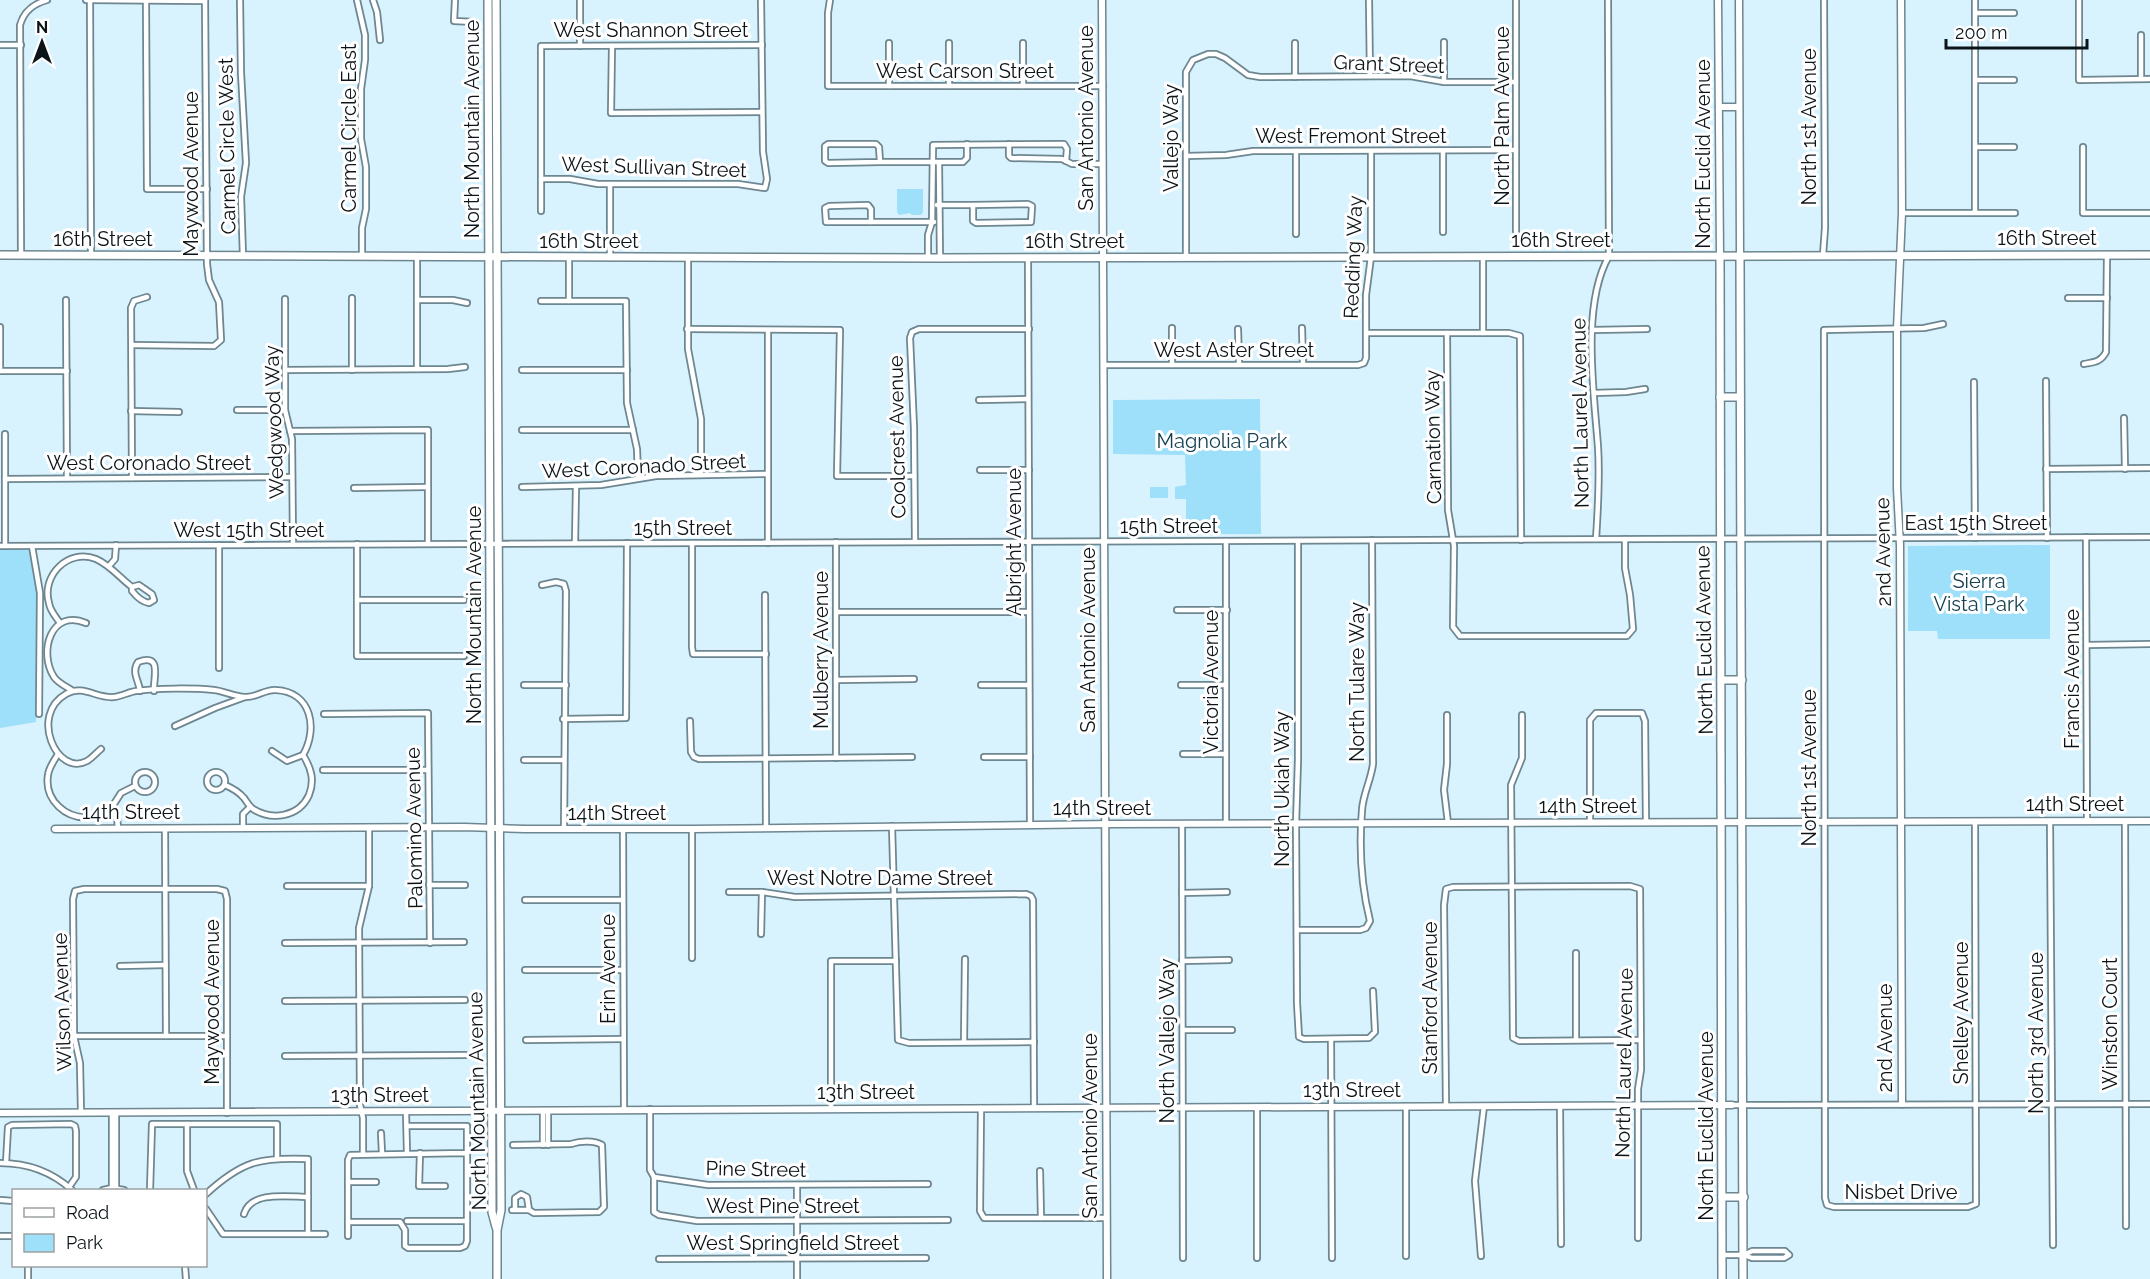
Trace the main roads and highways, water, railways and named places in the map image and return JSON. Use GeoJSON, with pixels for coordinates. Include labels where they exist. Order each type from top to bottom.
{"type":"FeatureCollection","features":[{"type":"Feature","properties":{"kind":"main road","name":"North Mountain Avenue"},"geometry":{"type":"LineString","coordinates":[[488,0],[492,1212],[497,1230]]}},
{"type":"Feature","properties":{"kind":"main road","name":"North Mountain Avenue"},"geometry":{"type":"LineString","coordinates":[[496,0],[501,1111],[501,1210],[497,1230],[497,1279]]}},
{"type":"Feature","properties":{"kind":"main road"},"geometry":{"type":"LineString","coordinates":[[488,109],[496,110]]}},
{"type":"Feature","properties":{"kind":"main road","name":"16th Street"},"geometry":{"type":"LineString","coordinates":[[0,255],[569,258],[2150,255]]}},
{"type":"Feature","properties":{"kind":"main road","name":"North Euclid Avenue"},"geometry":{"type":"LineString","coordinates":[[1720,255],[1722,1279]]}},
{"type":"Feature","properties":{"kind":"main road","name":"North Euclid Avenue"},"geometry":{"type":"LineString","coordinates":[[1740,255],[1743,1279]]}},
{"type":"Feature","properties":{"kind":"main road"},"geometry":{"type":"LineString","coordinates":[[1720,397],[1740,397]]}},
{"type":"Feature","properties":{"kind":"main road"},"geometry":{"type":"LineString","coordinates":[[1721,681],[1742,680]]}},
{"type":"Feature","properties":{"kind":"main road"},"geometry":{"type":"LineString","coordinates":[[1722,1197],[1744,1197]]}},
{"type":"Feature","properties":{"kind":"park label","name":"Magnolia Park"},"geometry":{"type":"Point","coordinates":[1222,441]}},
{"type":"Feature","properties":{"kind":"park label","name":"Sierra Vista Park"},"geometry":{"type":"Point","coordinates":[1979,592]}}]}
